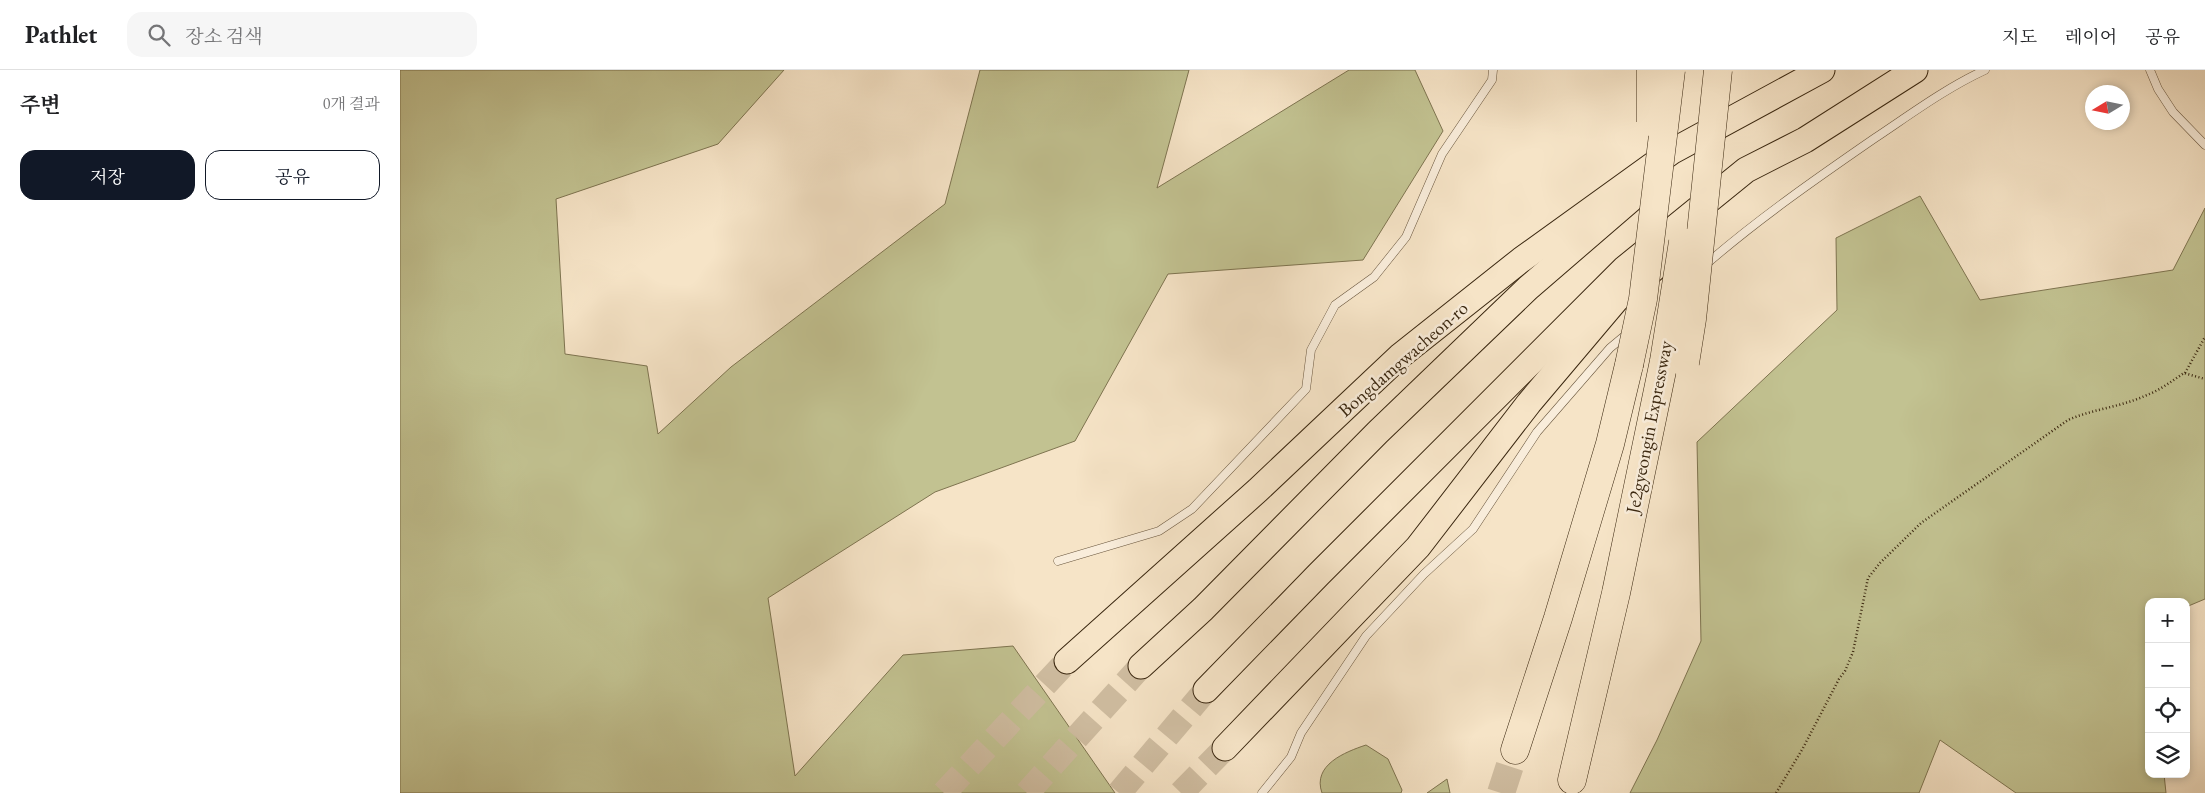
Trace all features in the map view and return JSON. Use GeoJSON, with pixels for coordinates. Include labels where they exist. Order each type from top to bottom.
{"type":"FeatureCollection","features":[{"type":"Feature","properties":{"kind":"highway"},"geometry":{"type":"LineString","coordinates":[[1629,365],[1652,141],[1651,70]]}},
{"type":"Feature","properties":{"kind":"highway","name":"Je2gyeongin Expressway"},"geometry":{"type":"LineString","coordinates":[[1514,750],[1558,618],[1610,444],[1629,365],[1643,299],[1672,70]]}},
{"type":"Feature","properties":{"kind":"highway","name":"Je2gyeongin Expressway"},"geometry":{"type":"LineString","coordinates":[[1572,780],[1674,362],[1701,70]]}},
{"type":"Feature","properties":{"kind":"highway"},"geometry":{"type":"LineString","coordinates":[[1674,362],[1692,319],[1718,70]]}},
{"type":"Feature","properties":{"kind":"highway","name":"Bongdamgwacheon-ro"},"geometry":{"type":"LineString","coordinates":[[1067,661],[1258,490],[1400,356],[1521,260],[1671,152],[1822,70]]}},
{"type":"Feature","properties":{"kind":"highway"},"geometry":{"type":"LineString","coordinates":[[1206,690],[1347,545],[1624,269],[1746,170],[1805,140],[1915,70]]}},
{"type":"Feature","properties":{"kind":"highway","name":"Bongdamgwacheon-ro"},"geometry":{"type":"LineString","coordinates":[[1140,666],[1203,609],[1378,432],[1528,288],[1637,194],[1771,98]]}},
{"type":"Feature","properties":{"kind":"highway"},"geometry":{"type":"LineString","coordinates":[[1224,748],[1418,547],[1529,403],[1616,300],[1805,140]]}},
{"type":"Feature","properties":{"kind":"lane"},"geometry":{"type":"LineString","coordinates":[[1058,561],[1159,531],[1192,509],[1306,389],[1311,350],[1335,304],[1374,277],[1406,237],[1442,154],[1492,80],[1493,70]]}},
{"type":"Feature","properties":{"kind":"lane"},"geometry":{"type":"LineString","coordinates":[[1662,303],[1721,251],[1774,209],[1940,94],[1985,70]]}},
{"type":"Feature","properties":{"kind":"lane"},"geometry":{"type":"LineString","coordinates":[[2150,70],[2158,89],[2173,112],[2205,145]]}},
{"type":"Feature","properties":{"kind":"lane"},"geometry":{"type":"LineString","coordinates":[[1262,793],[1291,757],[1301,733],[1366,636],[1424,574],[1473,529],[1537,432],[1610,348],[1647,316]]}},
{"type":"Feature","properties":{"kind":"path"},"geometry":{"type":"LineString","coordinates":[[1776,793],[1804,748],[1839,679],[1845,671],[1853,652],[1868,578],[1896,546],[1921,524],[1964,492],[2068,420],[2081,414],[2147,396],[2184,373],[2205,337]]}},
{"type":"Feature","properties":{"kind":"path"},"geometry":{"type":"LineString","coordinates":[[2184,373],[2205,379]]}},
{"type":"Feature","properties":{"kind":"green space"},"geometry":{"type":"Polygon","coordinates":[[[400,70],[784,70],[718,144],[556,199],[565,354],[647,366],[658,434],[731,367],[945,204],[980,70],[1189,70],[1157,188],[1349,70],[1415,70],[1443,131],[1363,260],[1168,274],[1075,441],[935,492],[768,598],[795,776],[903,655],[1013,646],[1115,793],[400,793],[400,70]]]}},
{"type":"Feature","properties":{"kind":"green space"},"geometry":{"type":"Polygon","coordinates":[[[1920,196],[1980,300],[2173,270],[2205,208],[2205,599],[2190,605],[2190,598],[2145,598],[2145,778],[2164,778],[2166,793],[2016,793],[1940,740],[1919,793],[1630,793],[1657,740],[1701,641],[1697,442],[1837,310],[1836,238],[1920,196]]]}},
{"type":"Feature","properties":{"kind":"green space"},"geometry":{"type":"Polygon","coordinates":[[[1366,745],[1388,759],[1402,790],[1401,793],[1322,793],[1320,783],[1326,767],[1340,756],[1366,745]]]}},
{"type":"Feature","properties":{"kind":"green space"},"geometry":{"type":"Polygon","coordinates":[[[1447,779],[1450,793],[1427,793],[1447,779]]]}},
{"type":"Feature","properties":{"kind":"tunnel"},"geometry":{"type":"LineString","coordinates":[[944,793],[1067,661]]}},
{"type":"Feature","properties":{"kind":"tunnel"},"geometry":{"type":"LineString","coordinates":[[1027,793],[1141,666]]}},
{"type":"Feature","properties":{"kind":"tunnel"},"geometry":{"type":"LineString","coordinates":[[1119,793],[1206,690]]}},
{"type":"Feature","properties":{"kind":"tunnel"},"geometry":{"type":"LineString","coordinates":[[1181,793],[1225,748]]}},
{"type":"Feature","properties":{"kind":"tunnel"},"geometry":{"type":"LineString","coordinates":[[1501,793],[1515,750]]}}]}
